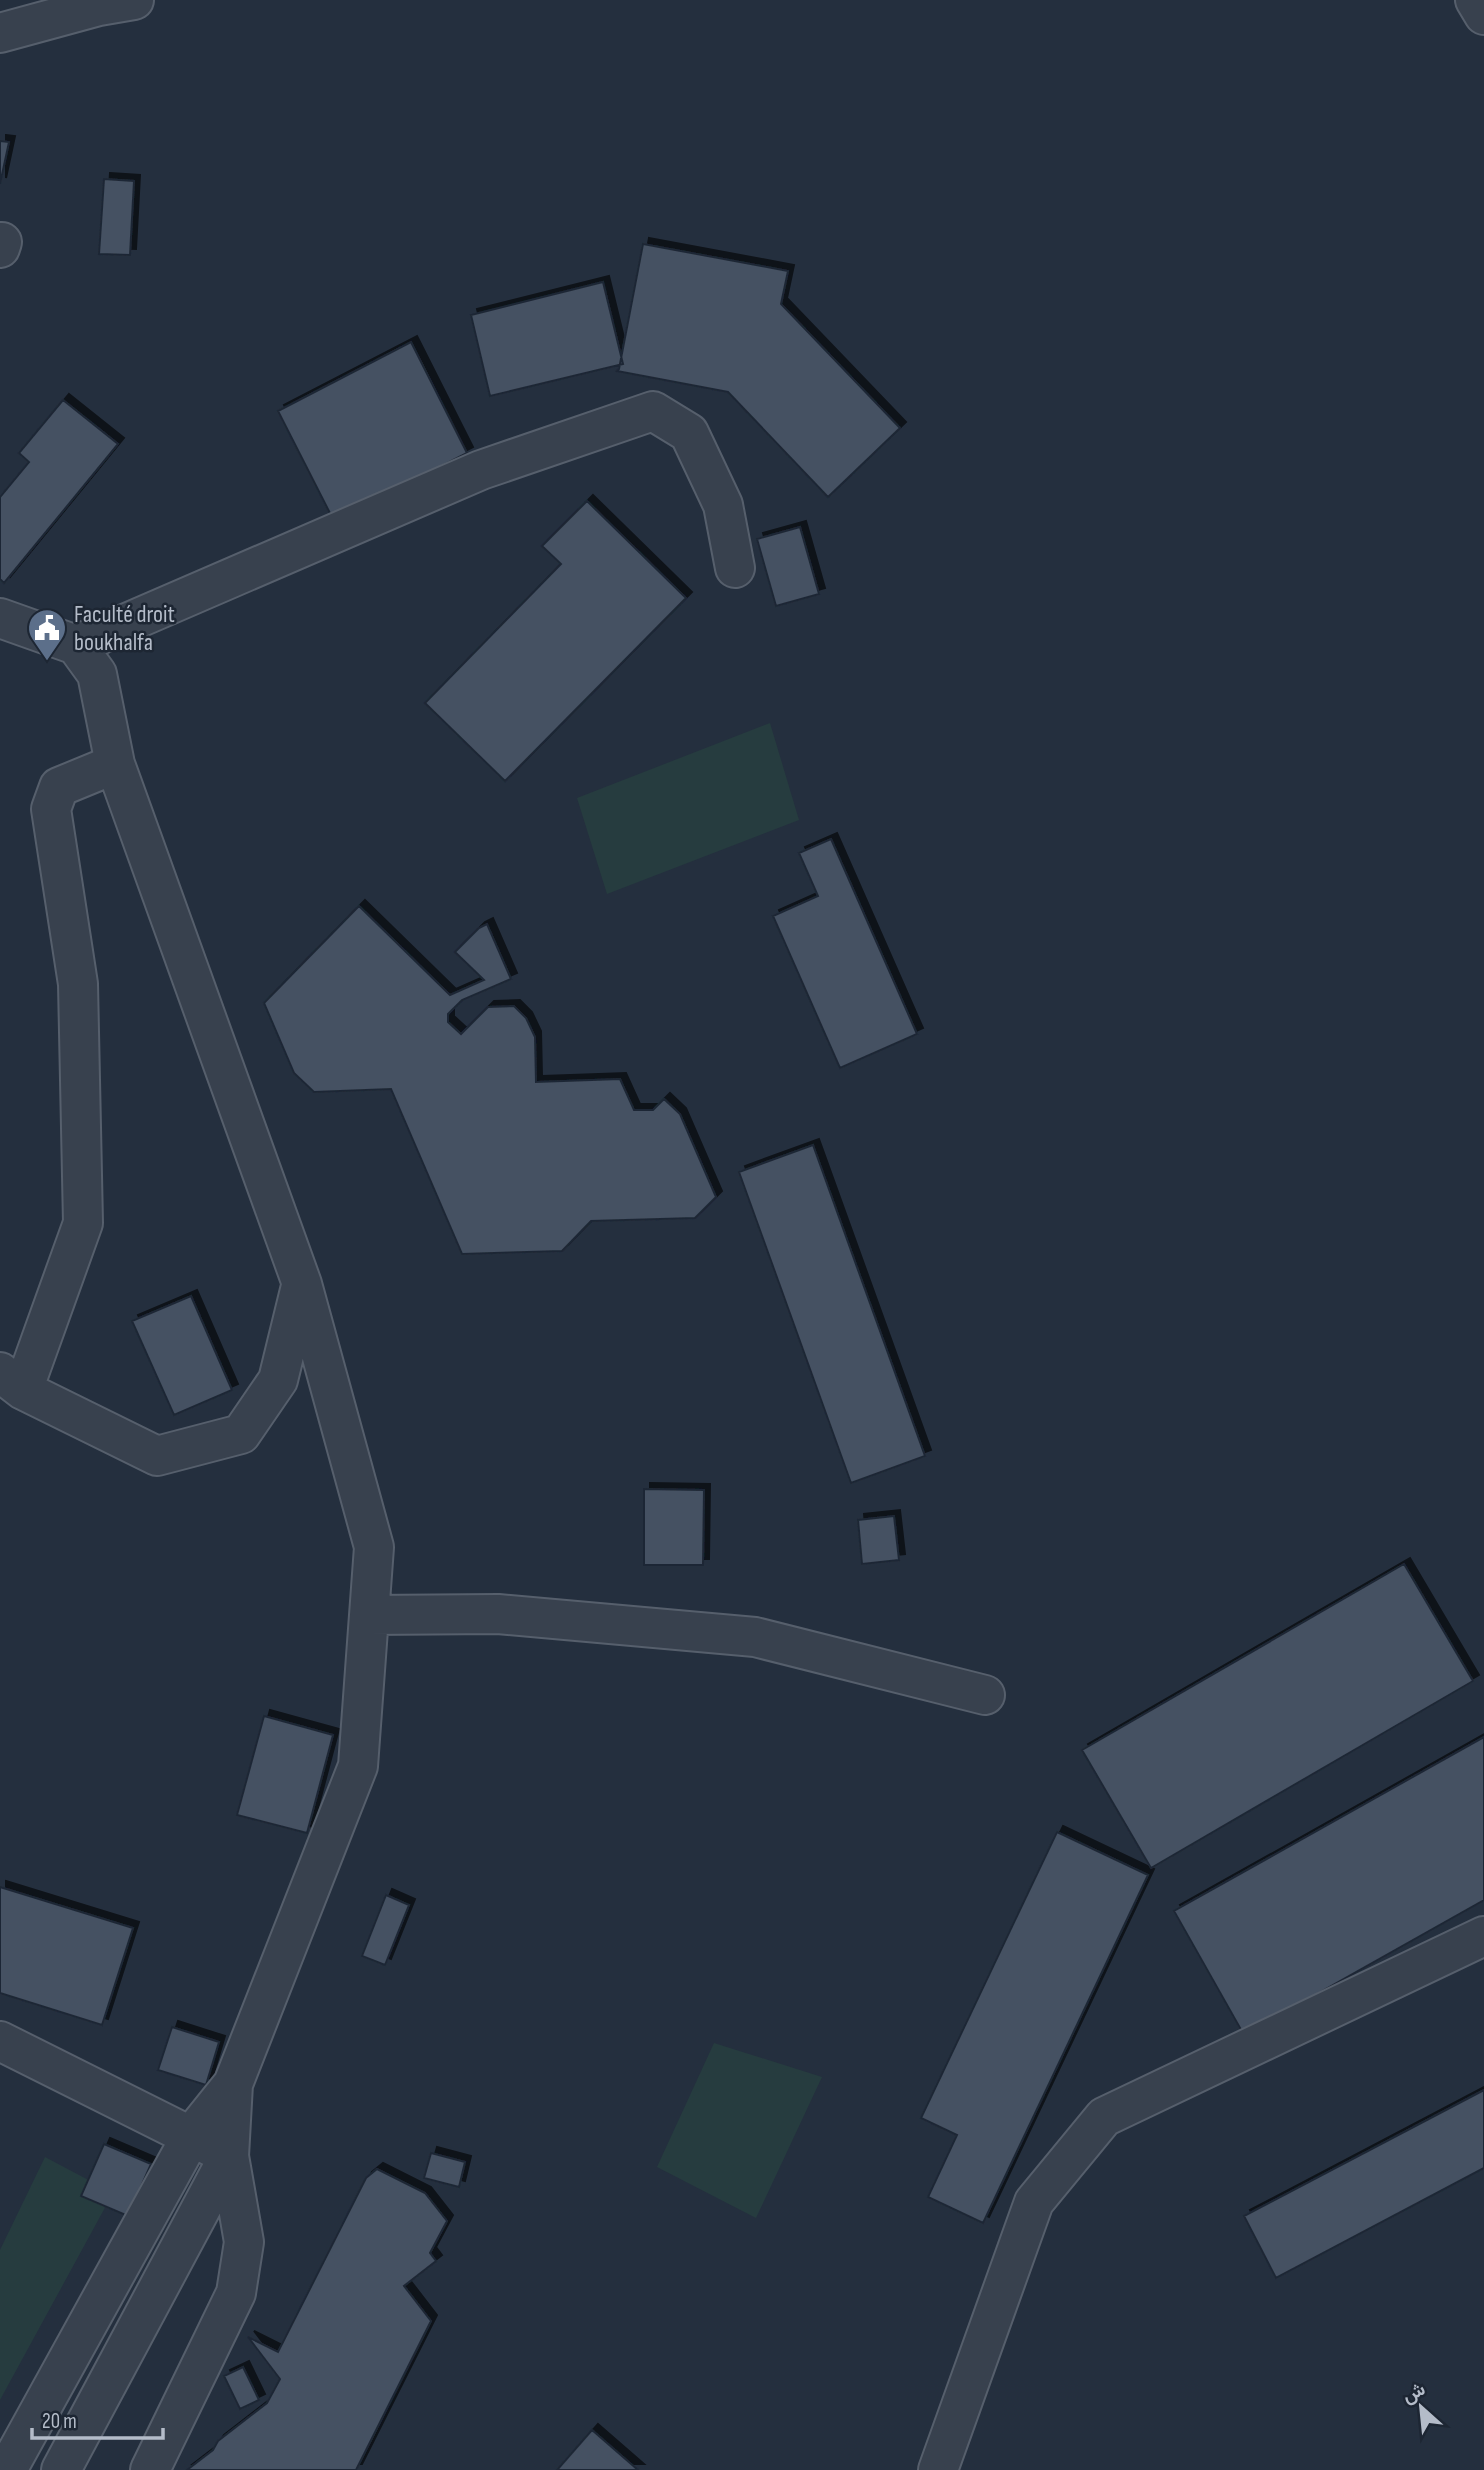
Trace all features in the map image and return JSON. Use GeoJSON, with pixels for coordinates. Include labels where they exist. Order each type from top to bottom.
{"type":"FeatureCollection","features":[{"type":"Feature","properties":{"kind":"street"},"geometry":{"type":"LineString","coordinates":[[1475,0],[1484,15]]}},
{"type":"Feature","properties":{"kind":"street"},"geometry":{"type":"LineString","coordinates":[[0,33],[111,2]]}},
{"type":"Feature","properties":{"kind":"street"},"geometry":{"type":"LineString","coordinates":[[76,645],[481,470],[653,411],[689,433],[723,505],[735,568]]}},
{"type":"Feature","properties":{"kind":"street"},"geometry":{"type":"LineString","coordinates":[[0,618],[76,645],[97,674],[115,764],[302,1283],[373,1547],[358,1766],[233,2084],[192,2135],[7,2470]]}},
{"type":"Feature","properties":{"kind":"street"},"geometry":{"type":"LineString","coordinates":[[115,764],[59,787],[51,809],[78,984],[83,1223],[11,1381],[157,1456],[242,1434],[278,1380],[302,1283]]}},
{"type":"Feature","properties":{"kind":"street"},"geometry":{"type":"LineString","coordinates":[[369,1615],[498,1614],[755,1637],[985,1695]]}},
{"type":"Feature","properties":{"kind":"street"},"geometry":{"type":"LineString","coordinates":[[938,2470],[1034,2202],[1104,2117],[1484,1936]]}},
{"type":"Feature","properties":{"kind":"street"},"geometry":{"type":"LineString","coordinates":[[0,2041],[192,2135],[229,2156]]}},
{"type":"Feature","properties":{"kind":"street"},"geometry":{"type":"LineString","coordinates":[[150,2470],[236,2292],[244,2242],[229,2156],[233,2084]]}},
{"type":"Feature","properties":{"kind":"street"},"geometry":{"type":"LineString","coordinates":[[61,2470],[229,2156]]}},
{"type":"Feature","properties":{"kind":"green space"},"geometry":{"type":"Polygon","coordinates":[[[770,723],[799,820],[607,894],[577,798],[770,723]]]}},
{"type":"Feature","properties":{"kind":"green space"},"geometry":{"type":"Polygon","coordinates":[[[714,2043],[822,2077],[756,2218],[657,2167],[714,2043]]]}},
{"type":"Feature","properties":{"kind":"green space"},"geometry":{"type":"Polygon","coordinates":[[[45,2157],[113,2193],[0,2400],[0,2250],[45,2157]]]}},
{"type":"Feature","properties":{"kind":"building"},"geometry":{"type":"Polygon","coordinates":[[[0,141],[9,142],[0,184],[0,141]]]}},
{"type":"Feature","properties":{"kind":"building"},"geometry":{"type":"Polygon","coordinates":[[[104,179],[134,181],[130,255],[99,254],[104,179]]]}},
{"type":"Feature","properties":{"kind":"building"},"geometry":{"type":"Polygon","coordinates":[[[643,244],[788,271],[781,304],[900,428],[828,497],[728,392],[617,371],[643,244]]]}},
{"type":"Feature","properties":{"kind":"building"},"geometry":{"type":"Polygon","coordinates":[[[603,282],[623,364],[490,396],[471,315],[603,282]]]}},
{"type":"Feature","properties":{"kind":"building"},"geometry":{"type":"Polygon","coordinates":[[[411,342],[467,453],[334,521],[278,411],[411,342]]]}},
{"type":"Feature","properties":{"kind":"building"},"geometry":{"type":"Polygon","coordinates":[[[63,400],[118,444],[4,583],[0,579],[0,497],[29,462],[19,453],[63,400]]]}},
{"type":"Feature","properties":{"kind":"building"},"geometry":{"type":"Polygon","coordinates":[[[587,501],[686,598],[505,781],[425,703],[561,564],[542,546],[587,501]]]}},
{"type":"Feature","properties":{"kind":"building"},"geometry":{"type":"Polygon","coordinates":[[[800,527],[819,594],[776,606],[757,539],[800,527]]]}},
{"type":"Feature","properties":{"kind":"building"},"geometry":{"type":"Polygon","coordinates":[[[831,839],[917,1034],[840,1068],[773,916],[818,896],[799,853],[831,839]]]}},
{"type":"Feature","properties":{"kind":"building"},"geometry":{"type":"Polygon","coordinates":[[[359,906],[450,995],[484,980],[455,952],[479,928],[487,924],[511,979],[462,1000],[448,1014],[448,1022],[461,1034],[488,1007],[514,1006],[526,1018],[535,1037],[536,1082],[620,1079],[634,1110],[653,1110],[664,1099],[680,1114],[716,1197],[695,1218],[591,1221],[562,1251],[462,1254],[391,1089],[314,1092],[294,1073],[264,1003],[359,906]]]}},
{"type":"Feature","properties":{"kind":"building"},"geometry":{"type":"Polygon","coordinates":[[[813,1145],[925,1456],[851,1483],[739,1172],[813,1145]]]}},
{"type":"Feature","properties":{"kind":"building"},"geometry":{"type":"Polygon","coordinates":[[[191,1296],[232,1390],[174,1415],[132,1321],[191,1296]]]}},
{"type":"Feature","properties":{"kind":"building"},"geometry":{"type":"Polygon","coordinates":[[[644,1489],[704,1490],[703,1565],[644,1565],[644,1489]]]}},
{"type":"Feature","properties":{"kind":"building"},"geometry":{"type":"Polygon","coordinates":[[[894,1516],[899,1560],[862,1564],[858,1520],[894,1516]]]}},
{"type":"Feature","properties":{"kind":"building"},"geometry":{"type":"Polygon","coordinates":[[[1404,1564],[1473,1681],[1151,1868],[1082,1750],[1404,1564]]]}},
{"type":"Feature","properties":{"kind":"building"},"geometry":{"type":"Polygon","coordinates":[[[264,1716],[333,1735],[307,1833],[237,1815],[264,1716]]]}},
{"type":"Feature","properties":{"kind":"building"},"geometry":{"type":"Polygon","coordinates":[[[1484,1737],[1484,1900],[1244,2035],[1174,1911],[1484,1737]]]}},
{"type":"Feature","properties":{"kind":"building"},"geometry":{"type":"Polygon","coordinates":[[[1057,1832],[1148,1875],[983,2223],[928,2197],[957,2135],[921,2118],[1057,1832]]]}},
{"type":"Feature","properties":{"kind":"building"},"geometry":{"type":"Polygon","coordinates":[[[0,1887],[133,1928],[102,2025],[0,1993],[0,1887]]]}},
{"type":"Feature","properties":{"kind":"building"},"geometry":{"type":"Polygon","coordinates":[[[386,1895],[409,1905],[385,1965],[362,1956],[386,1895]]]}},
{"type":"Feature","properties":{"kind":"building"},"geometry":{"type":"Polygon","coordinates":[[[172,2027],[219,2042],[206,2085],[158,2070],[172,2027]]]}},
{"type":"Feature","properties":{"kind":"building"},"geometry":{"type":"Polygon","coordinates":[[[1484,2090],[1484,2168],[1276,2278],[1244,2216],[1484,2090]]]}},
{"type":"Feature","properties":{"kind":"building"},"geometry":{"type":"Polygon","coordinates":[[[104,2144],[151,2164],[128,2216],[81,2196],[104,2144]]]}},
{"type":"Feature","properties":{"kind":"building"},"geometry":{"type":"Polygon","coordinates":[[[431,2153],[465,2162],[459,2187],[424,2178],[431,2153]]]}},
{"type":"Feature","properties":{"kind":"building"},"geometry":{"type":"Polygon","coordinates":[[[377,2169],[425,2193],[447,2221],[430,2253],[436,2261],[404,2286],[431,2321],[356,2470],[187,2470],[213,2450],[218,2441],[267,2403],[280,2379],[248,2337],[278,2352],[366,2178],[377,2169]]]}},
{"type":"Feature","properties":{"kind":"building"},"geometry":{"type":"Polygon","coordinates":[[[243,2367],[259,2400],[240,2409],[224,2376],[243,2367]]]}},
{"type":"Feature","properties":{"kind":"building"},"geometry":{"type":"Polygon","coordinates":[[[592,2430],[638,2470],[557,2470],[592,2430]]]}},
{"type":"Feature","properties":{"kind":"place","name":"Faculté droit boukhalfa"},"geometry":{"type":"Point","coordinates":[47,662]}}]}
